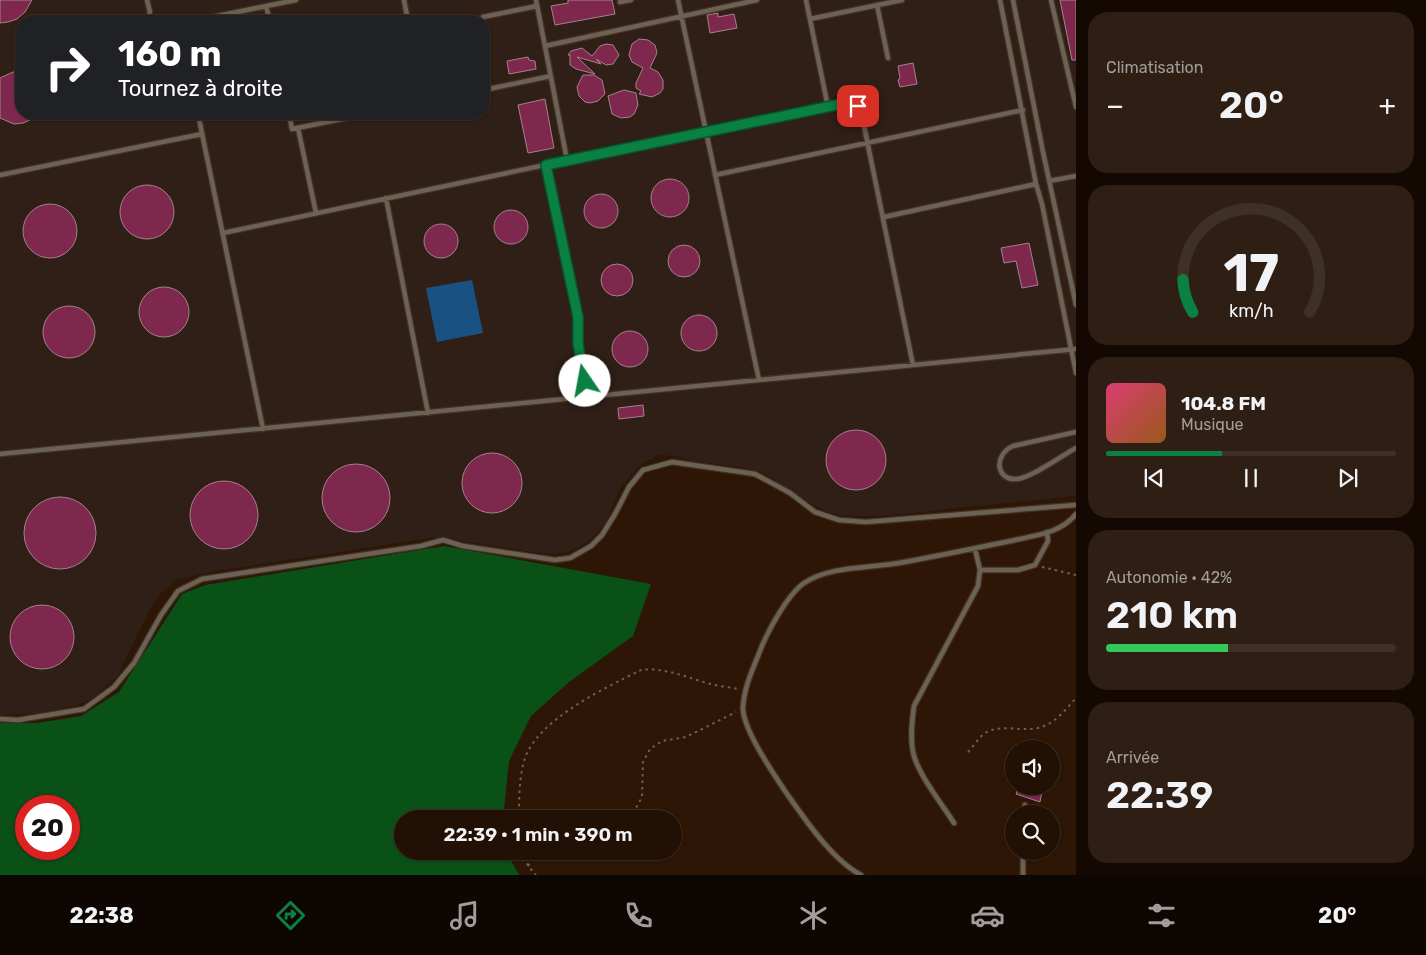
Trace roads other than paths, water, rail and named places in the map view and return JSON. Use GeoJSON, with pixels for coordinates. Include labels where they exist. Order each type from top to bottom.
{"type":"FeatureCollection","features":[{"type":"Feature","properties":{"kind":"lane"},"geometry":{"type":"LineString","coordinates":[[147,0],[149,15]]}},
{"type":"Feature","properties":{"kind":"lane"},"geometry":{"type":"LineString","coordinates":[[222,15],[296,0]]}},
{"type":"Feature","properties":{"kind":"lane"},"geometry":{"type":"LineString","coordinates":[[404,0],[407,15]]}},
{"type":"Feature","properties":{"kind":"lane"},"geometry":{"type":"LineString","coordinates":[[536,0],[567,160]]}},
{"type":"Feature","properties":{"kind":"lane"},"geometry":{"type":"LineString","coordinates":[[620,2],[630,0]]}},
{"type":"Feature","properties":{"kind":"lane"},"geometry":{"type":"LineString","coordinates":[[678,0],[758,380]]}},
{"type":"Feature","properties":{"kind":"lane"},"geometry":{"type":"LineString","coordinates":[[545,46],[757,0]]}},
{"type":"Feature","properties":{"kind":"lane"},"geometry":{"type":"LineString","coordinates":[[806,0],[828,107]]}},
{"type":"Feature","properties":{"kind":"lane"},"geometry":{"type":"LineString","coordinates":[[810,18],[902,0]]}},
{"type":"Feature","properties":{"kind":"lane"},"geometry":{"type":"LineString","coordinates":[[1000,0],[1036,184],[1074,349],[1076,373]]}},
{"type":"Feature","properties":{"kind":"lane"},"geometry":{"type":"LineString","coordinates":[[1013,0],[1076,305]]}},
{"type":"Feature","properties":{"kind":"lane"},"geometry":{"type":"LineString","coordinates":[[1051,0],[1076,107]]}},
{"type":"Feature","properties":{"kind":"lane"},"geometry":{"type":"LineString","coordinates":[[876,5],[888,58]]}},
{"type":"Feature","properties":{"kind":"lane"},"geometry":{"type":"LineString","coordinates":[[266,6],[268,15]]}},
{"type":"Feature","properties":{"kind":"lane"},"geometry":{"type":"LineString","coordinates":[[490,16],[537,6]]}},
{"type":"Feature","properties":{"kind":"lane"},"geometry":{"type":"LineString","coordinates":[[490,89],[551,76]]}},
{"type":"Feature","properties":{"kind":"lane"},"geometry":{"type":"LineString","coordinates":[[223,232],[706,131],[852,103],[858,106],[861,112],[868,142],[913,365]]}},
{"type":"Feature","properties":{"kind":"lane"},"geometry":{"type":"LineString","coordinates":[[715,175],[1023,110]]}},
{"type":"Feature","properties":{"kind":"lane"},"geometry":{"type":"LineString","coordinates":[[199,120],[263,429]]}},
{"type":"Feature","properties":{"kind":"lane"},"geometry":{"type":"LineString","coordinates":[[290,120],[292,129],[337,120]]}},
{"type":"Feature","properties":{"kind":"lane"},"geometry":{"type":"LineString","coordinates":[[298,128],[316,213]]}},
{"type":"Feature","properties":{"kind":"lane"},"geometry":{"type":"LineString","coordinates":[[0,175],[202,134]]}},
{"type":"Feature","properties":{"kind":"lane"},"geometry":{"type":"LineString","coordinates":[[546,165],[578,317],[578,344],[589,397]]}},
{"type":"Feature","properties":{"kind":"lane"},"geometry":{"type":"LineString","coordinates":[[1049,181],[1076,176]]}},
{"type":"Feature","properties":{"kind":"lane"},"geometry":{"type":"LineString","coordinates":[[884,217],[1036,184]]}},
{"type":"Feature","properties":{"kind":"lane"},"geometry":{"type":"LineString","coordinates":[[386,198],[428,412]]}},
{"type":"Feature","properties":{"kind":"lane"},"geometry":{"type":"LineString","coordinates":[[0,454],[1074,349]]}},
{"type":"Feature","properties":{"kind":"lane"},"geometry":{"type":"LineString","coordinates":[[1076,432],[1012,446],[1001,454],[1000,466],[1005,476],[1018,479],[1028,476],[1076,448]]}},
{"type":"Feature","properties":{"kind":"lane"},"geometry":{"type":"LineString","coordinates":[[0,719],[18,720],[84,709],[114,687],[134,663],[161,615],[178,591],[202,579],[421,546],[443,540],[463,546],[555,560],[570,558],[591,546],[602,535],[629,487],[643,470],[672,462],[756,474],[790,493],[815,512],[839,520],[866,522],[1076,505]]}},
{"type":"Feature","properties":{"kind":"lane"},"geometry":{"type":"LineString","coordinates":[[861,875],[838,859],[798,809],[768,765],[745,720],[743,709],[745,690],[769,630],[802,584],[820,574],[898,563],[975,549],[1056,530],[1076,514]]}},
{"type":"Feature","properties":{"kind":"lane"},"geometry":{"type":"LineString","coordinates":[[980,570],[1018,570],[1035,565],[1048,541],[1047,532]]}},
{"type":"Feature","properties":{"kind":"lane"},"geometry":{"type":"LineString","coordinates":[[954,823],[923,775],[913,753],[911,722],[914,706],[978,586],[980,570],[975,549]]}},
{"type":"Feature","properties":{"kind":"lane"},"geometry":{"type":"LineString","coordinates":[[1023,860],[1024,875]]}},
{"type":"Feature","properties":{"kind":"water"},"geometry":{"type":"Polygon","coordinates":[[[472,280],[483,333],[437,342],[426,288],[472,280]]]}}]}
